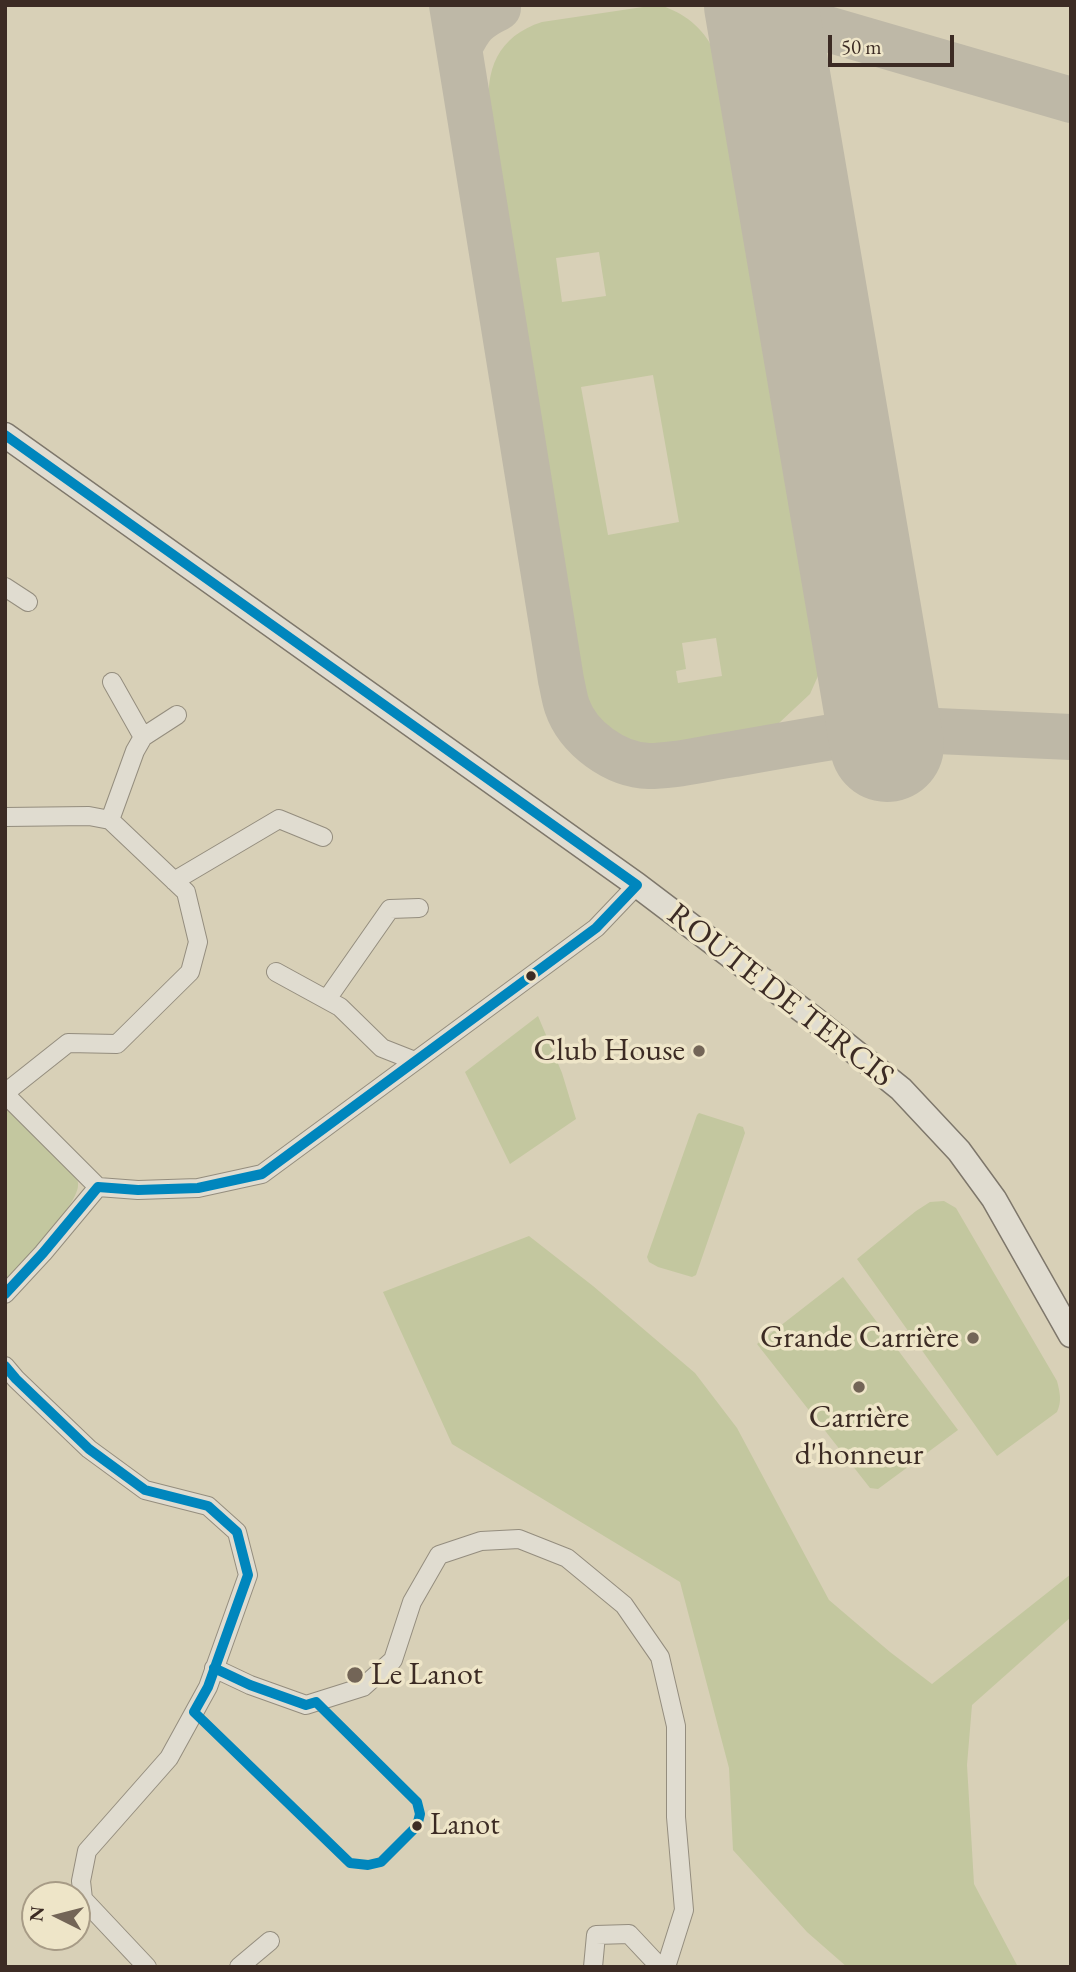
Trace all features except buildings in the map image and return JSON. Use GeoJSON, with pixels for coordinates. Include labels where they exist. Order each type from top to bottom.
{"type":"FeatureCollection","features":[{"type":"Feature","properties":{"kind":"main road","name":"ROUTE DE TERCIS"},"geometry":{"type":"LineString","coordinates":[[5,435],[637,885],[814,1018],[901,1089],[960,1152],[993,1199],[1071,1335]]}},
{"type":"Feature","properties":{"kind":"street"},"geometry":{"type":"LineString","coordinates":[[5,587],[28,602]]}},
{"type":"Feature","properties":{"kind":"street"},"geometry":{"type":"LineString","coordinates":[[113,682],[143,737]]}},
{"type":"Feature","properties":{"kind":"street"},"geometry":{"type":"LineString","coordinates":[[110,820],[135,751],[143,737],[177,715]]}},
{"type":"Feature","properties":{"kind":"street"},"geometry":{"type":"LineString","coordinates":[[5,817],[89,816],[110,820],[186,892],[198,943],[190,972],[117,1044],[68,1043],[5,1094],[99,1187],[138,1190],[198,1188],[262,1174],[596,928],[637,885]]}},
{"type":"Feature","properties":{"kind":"street"},"geometry":{"type":"LineString","coordinates":[[174,881],[279,818],[323,837]]}},
{"type":"Feature","properties":{"kind":"street"},"geometry":{"type":"LineString","coordinates":[[327,999],[390,909],[419,908]]}},
{"type":"Feature","properties":{"kind":"street"},"geometry":{"type":"LineString","coordinates":[[276,972],[340,1007],[382,1048],[415,1061]]}},
{"type":"Feature","properties":{"kind":"street"},"geometry":{"type":"LineString","coordinates":[[5,1294],[99,1187]]}},
{"type":"Feature","properties":{"kind":"street"},"geometry":{"type":"LineString","coordinates":[[5,1366],[89,1449],[145,1490],[208,1506],[237,1532],[248,1574],[208,1687],[169,1758],[87,1851],[81,1881],[83,1899],[147,1967]]}},
{"type":"Feature","properties":{"kind":"street"},"geometry":{"type":"LineString","coordinates":[[214,1668],[250,1685],[306,1705],[316,1702],[363,1687],[393,1660],[412,1602],[439,1555],[481,1541],[519,1539],[567,1558],[624,1605],[660,1657],[676,1726],[676,1817],[684,1910],[666,1967]]}},
{"type":"Feature","properties":{"kind":"street"},"geometry":{"type":"LineString","coordinates":[[593,1967],[596,1935],[629,1934],[660,1967]]}},
{"type":"Feature","properties":{"kind":"street"},"geometry":{"type":"LineString","coordinates":[[239,1967],[270,1941]]}},
{"type":"Feature","properties":{"kind":"green space"},"geometry":{"type":"Polygon","coordinates":[[[663,6],[681,14],[707,38],[716,55],[819,656],[818,676],[810,694],[779,723],[760,729],[641,748],[606,731],[586,702],[490,114],[489,83],[497,57],[514,36],[527,28],[542,22],[663,6]],[[599,252],[556,258],[562,302],[606,296],[599,252]],[[653,375],[581,387],[608,535],[679,522],[653,375]],[[716,638],[682,643],[686,669],[676,671],[678,683],[722,676],[716,638]]]}},
{"type":"Feature","properties":{"kind":"green space"},"geometry":{"type":"Polygon","coordinates":[[[538,1016],[562,1073],[576,1119],[510,1164],[465,1072],[538,1016]]]}},
{"type":"Feature","properties":{"kind":"green space"},"geometry":{"type":"Polygon","coordinates":[[[5,1107],[72,1172],[78,1184],[68,1208],[5,1283],[5,1107]]]}},
{"type":"Feature","properties":{"kind":"green space"},"geometry":{"type":"Polygon","coordinates":[[[699,1113],[743,1127],[745,1133],[696,1275],[692,1277],[658,1267],[649,1262],[647,1257],[699,1113]]]}},
{"type":"Feature","properties":{"kind":"green space","name":"Grande Carrière"},"geometry":{"type":"Polygon","coordinates":[[[944,1201],[956,1208],[1057,1381],[1059,1389],[1057,1412],[997,1456],[857,1259],[916,1211],[930,1202],[944,1201]]]}},
{"type":"Feature","properties":{"kind":"green space"},"geometry":{"type":"Polygon","coordinates":[[[529,1236],[593,1286],[695,1373],[737,1428],[829,1600],[932,1684],[1071,1574],[1071,1617],[972,1705],[967,1765],[974,1884],[1018,1967],[847,1967],[807,1932],[733,1850],[729,1768],[680,1582],[452,1444],[383,1292],[529,1236]]]}},
{"type":"Feature","properties":{"kind":"green space","name":"Carrière d'honneur"},"geometry":{"type":"Polygon","coordinates":[[[843,1277],[958,1430],[878,1489],[870,1488],[757,1344],[843,1277]]]}},
{"type":"Feature","properties":{"kind":"taxiway"},"geometry":{"type":"LineString","coordinates":[[452,5],[561,680],[572,718],[599,748],[623,761],[649,766],[851,734],[863,728],[874,711],[875,690],[868,656]]}},
{"type":"Feature","properties":{"kind":"taxiway"},"geometry":{"type":"LineString","coordinates":[[758,5],[764,42]]}},
{"type":"Feature","properties":{"kind":"taxiway"},"geometry":{"type":"LineString","coordinates":[[459,48],[474,24],[498,8]]}},
{"type":"Feature","properties":{"kind":"taxiway"},"geometry":{"type":"LineString","coordinates":[[817,26],[1071,100]]}},
{"type":"Feature","properties":{"kind":"taxiway"},"geometry":{"type":"LineString","coordinates":[[937,731],[1071,737]]}},
{"type":"Feature","properties":{"kind":"runway"},"geometry":{"type":"LineString","coordinates":[[761,5],[887,745]]}},
{"type":"Feature","properties":{"kind":"transit line"},"geometry":{"type":"LineString","coordinates":[[5,435],[637,885]]}},
{"type":"Feature","properties":{"kind":"transit line"},"geometry":{"type":"LineString","coordinates":[[98,1187],[138,1190],[198,1188],[262,1174],[596,928],[637,885]]}},
{"type":"Feature","properties":{"kind":"transit line"},"geometry":{"type":"LineString","coordinates":[[5,1294],[98,1187]]}},
{"type":"Feature","properties":{"kind":"transit line"},"geometry":{"type":"LineString","coordinates":[[5,1366],[89,1449],[145,1490],[208,1506],[237,1532],[248,1575],[208,1687],[194,1712]]}},
{"type":"Feature","properties":{"kind":"transit line"},"geometry":{"type":"LineString","coordinates":[[194,1712],[350,1863],[368,1865],[381,1862],[417,1826],[420,1814],[417,1802],[316,1702],[306,1705],[250,1685],[214,1668]]}},
{"type":"Feature","properties":{"kind":"place","name":"Club House"},"geometry":{"type":"Point","coordinates":[699,1051]}},
{"type":"Feature","properties":{"kind":"place","name":"Grande Carrière"},"geometry":{"type":"Point","coordinates":[973,1338]}},
{"type":"Feature","properties":{"kind":"place","name":"Carrière d'honneur"},"geometry":{"type":"Point","coordinates":[859,1387]}},
{"type":"Feature","properties":{"kind":"place","name":"Le Lanot"},"geometry":{"type":"Point","coordinates":[355,1675]}},
{"type":"Feature","properties":{"kind":"place","name":"Lanot"},"geometry":{"type":"Point","coordinates":[417,1826]}}]}
